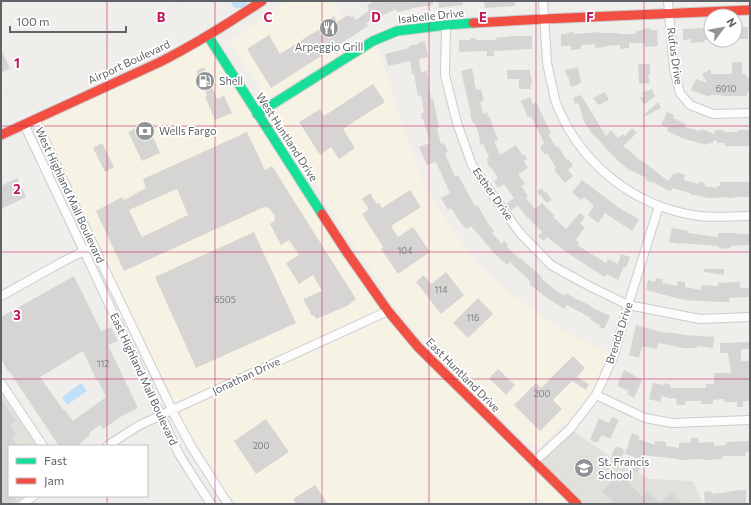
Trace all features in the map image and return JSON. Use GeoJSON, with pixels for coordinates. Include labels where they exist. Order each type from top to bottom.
{"type":"FeatureCollection","features":[{"type":"Feature","properties":{"kind":"street","name":"Airport Boulevard"},"geometry":{"type":"LineString","coordinates":[[1,135],[186,49],[262,1]]}},
{"type":"Feature","properties":{"kind":"street"},"geometry":{"type":"LineString","coordinates":[[543,1],[548,67],[555,99],[564,120],[577,143],[592,161],[612,180],[634,194],[659,206],[700,216],[750,216]]}},
{"type":"Feature","properties":{"kind":"street","name":"Rufus Drive"},"geometry":{"type":"LineString","coordinates":[[668,1],[674,69],[680,93],[690,105],[712,114],[750,113]]}},
{"type":"Feature","properties":{"kind":"street","name":"Isabelle Drive"},"geometry":{"type":"LineString","coordinates":[[258,114],[376,39],[397,31],[446,25],[544,19],[750,10]]}},
{"type":"Feature","properties":{"kind":"street","name":"Esther Drive"},"geometry":{"type":"LineString","coordinates":[[446,25],[445,74],[457,124],[472,165],[520,233],[551,265],[628,305],[700,319],[750,317]]}},
{"type":"Feature","properties":{"kind":"street","name":"West Huntland Drive"},"geometry":{"type":"LineString","coordinates":[[208,36],[346,251]]}},
{"type":"Feature","properties":{"kind":"street","name":"West Highland Mall Boulevard"},"geometry":{"type":"LineString","coordinates":[[35,119],[105,270]]}},
{"type":"Feature","properties":{"kind":"street","name":"West Highland Mall Boulevard"},"geometry":{"type":"LineString","coordinates":[[24,124],[84,251]]}},
{"type":"Feature","properties":{"kind":"street","name":"Brenda Drive"},"geometry":{"type":"LineString","coordinates":[[534,462],[570,429],[596,395],[614,355],[659,206]]}},
{"type":"Feature","properties":{"kind":"street"},"geometry":{"type":"LineString","coordinates":[[1,296],[95,246]]}},
{"type":"Feature","properties":{"kind":"street","name":"East Highland Mall Boulevard"},"geometry":{"type":"LineString","coordinates":[[84,251],[179,454],[211,504]]}},
{"type":"Feature","properties":{"kind":"street","name":"East Huntland Drive"},"geometry":{"type":"LineString","coordinates":[[346,251],[388,311],[418,347],[577,504]]}},
{"type":"Feature","properties":{"kind":"street","name":"East Highland Mall Boulevard"},"geometry":{"type":"LineString","coordinates":[[105,270],[172,410],[191,446],[228,504]]}},
{"type":"Feature","properties":{"kind":"street","name":"Jonathan Drive"},"geometry":{"type":"LineString","coordinates":[[109,445],[138,426],[388,311]]}},
{"type":"Feature","properties":{"kind":"street"},"geometry":{"type":"LineString","coordinates":[[1,383],[42,445]]}},
{"type":"Feature","properties":{"kind":"street"},"geometry":{"type":"LineString","coordinates":[[596,395],[645,418],[672,423],[750,420]]}},
{"type":"Feature","properties":{"kind":"street"},"geometry":{"type":"LineString","coordinates":[[23,504],[33,497]]}},
{"type":"Feature","properties":{"kind":"shaded area"},"geometry":{"type":"Polygon","coordinates":[[[288,1],[333,1],[353,46],[272,99],[267,99],[230,42],[288,1]]]}},
{"type":"Feature","properties":{"kind":"shaded area"},"geometry":{"type":"Polygon","coordinates":[[[208,36],[381,302],[577,504],[228,504],[191,446],[35,119],[208,36]]]}},
{"type":"Feature","properties":{"kind":"shaded area"},"geometry":{"type":"Polygon","coordinates":[[[377,45],[401,122],[423,181],[449,226],[478,265],[515,297],[558,328],[610,354],[595,388],[567,421],[537,449],[520,437],[424,341],[394,306],[276,124],[278,108],[357,56],[377,45]]]}},
{"type":"Feature","properties":{"kind":"shaded area"},"geometry":{"type":"Polygon","coordinates":[[[1,392],[36,445],[8,445],[8,497],[25,497],[15,504],[1,504],[1,392]]]}},
{"type":"Feature","properties":{"kind":"shaded area","name":"St. Francis School"},"geometry":{"type":"Polygon","coordinates":[[[570,429],[618,462],[649,479],[693,481],[703,504],[577,504],[534,462],[570,429]]]}},
{"type":"Feature","properties":{"kind":"water"},"geometry":{"type":"Polygon","coordinates":[[[81,383],[87,391],[67,405],[62,397],[81,383]]]}},
{"type":"Feature","properties":{"kind":"building"},"geometry":{"type":"Polygon","coordinates":[[[375,1],[378,3],[383,1],[433,1],[433,5],[397,12],[396,9],[366,23],[368,26],[271,88],[247,49],[269,35],[280,54],[321,28],[319,26],[334,16],[337,22],[348,15],[350,17],[353,16],[356,20],[368,11],[369,9],[367,5],[375,1]]]}},
{"type":"Feature","properties":{"kind":"building"},"geometry":{"type":"Polygon","coordinates":[[[438,1],[463,1],[463,5],[439,8],[438,1]]]}},
{"type":"Feature","properties":{"kind":"building"},"geometry":{"type":"Polygon","coordinates":[[[484,1],[515,1],[515,6],[485,8],[484,1]]]}},
{"type":"Feature","properties":{"kind":"building"},"geometry":{"type":"Polygon","coordinates":[[[743,27],[748,27],[748,39],[743,39],[743,27]]]}},
{"type":"Feature","properties":{"kind":"building"},"geometry":{"type":"Polygon","coordinates":[[[650,28],[650,30],[657,30],[658,46],[645,47],[645,43],[629,43],[629,48],[620,49],[620,45],[595,48],[595,44],[581,45],[581,49],[571,50],[571,46],[561,46],[561,34],[574,32],[574,34],[601,32],[636,34],[636,31],[650,28]]]}},
{"type":"Feature","properties":{"kind":"building"},"geometry":{"type":"Polygon","coordinates":[[[703,28],[703,42],[691,43],[691,39],[683,40],[683,29],[703,28]]]}},
{"type":"Feature","properties":{"kind":"building"},"geometry":{"type":"Polygon","coordinates":[[[532,36],[532,49],[494,51],[494,56],[487,56],[487,51],[459,52],[459,40],[470,40],[470,38],[476,38],[476,40],[496,40],[495,38],[532,36]]]}},
{"type":"Feature","properties":{"kind":"building"},"geometry":{"type":"Polygon","coordinates":[[[425,41],[428,57],[419,59],[421,72],[427,71],[431,99],[433,98],[439,128],[437,129],[441,144],[444,143],[448,152],[445,153],[455,177],[458,175],[475,206],[477,205],[486,221],[494,231],[492,233],[502,244],[504,241],[508,245],[507,247],[520,259],[542,277],[541,278],[550,286],[564,296],[566,293],[610,316],[604,329],[599,327],[600,325],[590,320],[591,318],[567,305],[564,309],[543,295],[529,284],[531,282],[510,262],[507,265],[495,254],[471,226],[467,229],[460,222],[451,208],[448,210],[441,198],[450,193],[436,162],[427,165],[419,147],[430,143],[423,119],[422,120],[421,113],[424,113],[421,95],[418,96],[410,61],[388,66],[385,54],[409,48],[409,46],[425,41]]]}},
{"type":"Feature","properties":{"kind":"building"},"geometry":{"type":"Polygon","coordinates":[[[1,49],[10,68],[1,73],[1,49]]]}},
{"type":"Feature","properties":{"kind":"building"},"geometry":{"type":"Polygon","coordinates":[[[732,62],[742,62],[742,74],[746,74],[746,77],[750,77],[750,92],[747,93],[747,96],[710,95],[709,97],[691,90],[696,79],[707,83],[702,74],[711,69],[711,74],[732,74],[732,62]]]}},
{"type":"Feature","properties":{"kind":"building"},"geometry":{"type":"Polygon","coordinates":[[[638,64],[650,64],[650,75],[648,75],[650,83],[639,84],[638,64]]]}},
{"type":"Feature","properties":{"kind":"building"},"geometry":{"type":"Polygon","coordinates":[[[204,67],[217,99],[224,96],[232,113],[215,120],[205,97],[207,96],[196,71],[204,67]]]}},
{"type":"Feature","properties":{"kind":"building"},"geometry":{"type":"Polygon","coordinates":[[[578,67],[581,82],[571,87],[565,70],[578,67]]]}},
{"type":"Feature","properties":{"kind":"building"},"geometry":{"type":"Polygon","coordinates":[[[472,68],[476,90],[481,89],[484,101],[480,102],[483,114],[487,112],[488,117],[489,116],[498,140],[494,141],[500,155],[516,145],[522,155],[524,154],[527,159],[524,161],[528,168],[518,174],[525,184],[521,186],[528,196],[526,198],[535,209],[542,203],[555,216],[553,217],[566,229],[580,213],[585,217],[580,224],[585,227],[576,240],[579,243],[577,245],[606,263],[608,259],[618,264],[621,254],[630,257],[626,268],[624,267],[618,280],[607,274],[605,277],[575,258],[547,237],[544,241],[538,236],[542,232],[518,206],[511,210],[506,204],[514,198],[504,184],[498,188],[494,181],[498,178],[487,163],[487,159],[489,157],[483,144],[481,145],[475,123],[473,123],[470,115],[461,71],[472,68]]]}},
{"type":"Feature","properties":{"kind":"building"},"geometry":{"type":"Polygon","coordinates":[[[507,70],[530,70],[532,85],[530,85],[531,89],[519,89],[519,79],[507,79],[507,70]]]}},
{"type":"Feature","properties":{"kind":"building"},"geometry":{"type":"Polygon","coordinates":[[[373,84],[385,102],[343,129],[355,148],[339,159],[331,147],[320,155],[299,122],[320,109],[324,116],[373,84]]]}},
{"type":"Feature","properties":{"kind":"building"},"geometry":{"type":"Polygon","coordinates":[[[652,89],[655,96],[644,105],[640,98],[644,96],[642,93],[652,89]]]}},
{"type":"Feature","properties":{"kind":"building"},"geometry":{"type":"Polygon","coordinates":[[[605,92],[609,100],[598,105],[593,98],[605,92]]]}},
{"type":"Feature","properties":{"kind":"building"},"geometry":{"type":"Polygon","coordinates":[[[581,95],[606,136],[611,130],[618,138],[623,134],[625,136],[632,128],[637,133],[623,146],[637,157],[636,158],[668,181],[674,173],[676,175],[677,172],[685,175],[684,180],[698,184],[698,182],[705,183],[705,186],[717,188],[717,186],[720,186],[720,182],[750,182],[750,197],[709,198],[672,188],[671,191],[646,180],[646,178],[633,171],[630,171],[592,134],[582,118],[583,117],[578,103],[575,104],[573,98],[581,95]]]}},
{"type":"Feature","properties":{"kind":"building"},"geometry":{"type":"Polygon","coordinates":[[[530,97],[533,104],[536,102],[551,133],[548,134],[556,147],[558,146],[567,160],[568,159],[573,165],[568,170],[573,176],[565,183],[554,170],[556,168],[547,153],[544,154],[540,147],[544,143],[531,116],[528,117],[522,104],[521,101],[530,97]]]}},
{"type":"Feature","properties":{"kind":"building"},"geometry":{"type":"Polygon","coordinates":[[[658,102],[661,108],[645,116],[644,115],[658,102]]]}},
{"type":"Feature","properties":{"kind":"building"},"geometry":{"type":"Polygon","coordinates":[[[667,112],[674,115],[673,118],[686,124],[685,127],[700,131],[701,129],[715,134],[715,130],[724,130],[724,132],[738,132],[738,130],[750,130],[750,146],[725,146],[725,143],[717,143],[717,141],[714,140],[713,143],[706,145],[682,138],[667,131],[668,128],[661,125],[667,112]]]}},
{"type":"Feature","properties":{"kind":"building"},"geometry":{"type":"Polygon","coordinates":[[[147,123],[160,153],[142,161],[128,132],[147,123]]]}},
{"type":"Feature","properties":{"kind":"building"},"geometry":{"type":"Polygon","coordinates":[[[247,132],[265,170],[272,166],[356,299],[347,306],[316,319],[314,315],[312,316],[303,299],[322,291],[313,275],[299,284],[286,263],[299,255],[289,240],[281,245],[270,224],[274,221],[275,216],[269,208],[264,207],[124,271],[96,211],[122,197],[124,200],[146,188],[143,179],[247,132]],[[177,189],[129,210],[142,237],[188,215],[177,189]]]}},
{"type":"Feature","properties":{"kind":"building"},"geometry":{"type":"Polygon","coordinates":[[[102,143],[114,167],[105,172],[93,148],[102,143]]]}},
{"type":"Feature","properties":{"kind":"building"},"geometry":{"type":"Polygon","coordinates":[[[17,178],[26,197],[1,209],[1,186],[17,178]]]}},
{"type":"Feature","properties":{"kind":"building"},"geometry":{"type":"Polygon","coordinates":[[[582,180],[618,207],[639,220],[632,231],[605,213],[598,223],[588,215],[594,206],[584,197],[581,200],[572,192],[582,180]]]}},
{"type":"Feature","properties":{"kind":"building"},"geometry":{"type":"Polygon","coordinates":[[[541,188],[552,200],[547,203],[537,192],[541,188]]]}},
{"type":"Feature","properties":{"kind":"building"},"geometry":{"type":"Polygon","coordinates":[[[410,190],[421,207],[391,226],[398,237],[413,227],[430,252],[398,274],[381,249],[383,247],[362,214],[369,209],[362,199],[370,193],[377,204],[379,203],[382,208],[410,190]]]}},
{"type":"Feature","properties":{"kind":"building"},"geometry":{"type":"Polygon","coordinates":[[[672,228],[688,231],[688,233],[718,237],[718,233],[750,234],[750,245],[731,246],[731,248],[719,249],[719,246],[669,242],[672,228]]]}},
{"type":"Feature","properties":{"kind":"building"},"geometry":{"type":"Polygon","coordinates":[[[254,232],[296,323],[196,368],[155,277],[254,232]]]}},
{"type":"Feature","properties":{"kind":"building"},"geometry":{"type":"Polygon","coordinates":[[[704,269],[724,269],[724,275],[704,272],[704,269]]]}},
{"type":"Feature","properties":{"kind":"building"},"geometry":{"type":"Polygon","coordinates":[[[446,272],[464,295],[441,314],[416,282],[424,275],[431,284],[446,272]]]}},
{"type":"Feature","properties":{"kind":"building"},"geometry":{"type":"Polygon","coordinates":[[[74,276],[101,331],[111,327],[118,341],[108,345],[138,408],[122,416],[103,429],[100,425],[89,433],[90,435],[79,445],[58,445],[9,371],[8,372],[1,358],[1,317],[74,276]],[[83,351],[40,377],[64,411],[65,410],[73,421],[106,397],[98,380],[97,381],[83,351]]]}},
{"type":"Feature","properties":{"kind":"building"},"geometry":{"type":"Polygon","coordinates":[[[656,278],[663,279],[662,283],[677,286],[678,281],[685,282],[685,287],[701,290],[701,285],[718,286],[718,283],[740,282],[740,288],[750,288],[750,297],[729,298],[730,302],[686,300],[676,298],[646,290],[648,280],[655,282],[656,278]]]}},
{"type":"Feature","properties":{"kind":"building"},"geometry":{"type":"Polygon","coordinates":[[[478,298],[493,314],[468,338],[453,323],[478,298]]]}},
{"type":"Feature","properties":{"kind":"building"},"geometry":{"type":"Polygon","coordinates":[[[636,325],[665,333],[714,337],[713,348],[697,346],[697,348],[684,348],[659,343],[656,349],[642,346],[639,358],[629,355],[636,325]]]}},
{"type":"Feature","properties":{"kind":"building"},"geometry":{"type":"Polygon","coordinates":[[[750,342],[750,349],[741,349],[741,361],[750,361],[750,401],[743,401],[743,407],[737,407],[737,402],[725,402],[724,399],[713,400],[713,404],[701,404],[701,401],[685,401],[685,405],[677,405],[676,398],[672,399],[662,396],[660,402],[649,399],[653,383],[664,385],[664,383],[671,385],[670,388],[706,388],[706,384],[714,384],[714,373],[731,373],[728,353],[720,353],[720,343],[750,342]]]}},
{"type":"Feature","properties":{"kind":"building"},"geometry":{"type":"Polygon","coordinates":[[[573,356],[585,368],[577,377],[589,384],[586,390],[572,381],[553,400],[562,409],[540,431],[514,405],[536,383],[541,388],[573,356]]]}},
{"type":"Feature","properties":{"kind":"building"},"geometry":{"type":"Polygon","coordinates":[[[498,369],[515,385],[506,395],[489,378],[498,369]]]}},
{"type":"Feature","properties":{"kind":"building"},"geometry":{"type":"Polygon","coordinates":[[[624,370],[642,380],[634,398],[627,394],[629,391],[617,386],[624,370]]]}},
{"type":"Feature","properties":{"kind":"building"},"geometry":{"type":"Polygon","coordinates":[[[1,398],[16,421],[10,426],[16,435],[12,438],[17,445],[8,445],[8,497],[14,497],[16,500],[10,504],[1,504],[1,398]]]}},
{"type":"Feature","properties":{"kind":"building"},"geometry":{"type":"Polygon","coordinates":[[[612,417],[619,420],[610,439],[602,435],[597,443],[590,440],[599,418],[609,423],[612,417]]]}},
{"type":"Feature","properties":{"kind":"building"},"geometry":{"type":"Polygon","coordinates":[[[266,419],[289,452],[256,474],[234,441],[266,419]]]}},
{"type":"Feature","properties":{"kind":"building"},"geometry":{"type":"Polygon","coordinates":[[[632,433],[639,436],[638,439],[655,445],[655,441],[666,442],[666,446],[679,448],[679,443],[691,442],[691,438],[698,438],[699,443],[714,442],[714,446],[726,445],[726,442],[750,441],[750,452],[745,452],[746,456],[722,456],[722,459],[704,460],[679,460],[644,455],[638,473],[631,469],[637,458],[625,454],[632,433]]]}},
{"type":"Feature","properties":{"kind":"building"},"geometry":{"type":"Polygon","coordinates":[[[616,446],[625,450],[620,460],[611,456],[616,446]]]}},
{"type":"Feature","properties":{"kind":"building","name":"St. Francis School"},"geometry":{"type":"Polygon","coordinates":[[[620,473],[642,497],[648,491],[660,503],[671,492],[683,504],[615,504],[602,491],[620,473]]]}},
{"type":"Feature","properties":{"kind":"building"},"geometry":{"type":"Polygon","coordinates":[[[315,485],[328,504],[296,504],[293,499],[315,485]]]}},
{"type":"Feature","properties":{"kind":"building"},"geometry":{"type":"Polygon","coordinates":[[[746,490],[746,504],[705,504],[704,492],[711,491],[712,494],[746,490]]]}},
{"type":"Feature","properties":{"kind":"railway"},"geometry":{"type":"LineString","coordinates":[[1,95],[117,39],[184,1]]}},
{"type":"Feature","properties":{"kind":"traffic: fast"},"geometry":{"type":"LineString","coordinates":[[257,114],[373,41],[397,31],[473,23]]}},
{"type":"Feature","properties":{"kind":"traffic: fast"},"geometry":{"type":"LineString","coordinates":[[208,36],[322,214]]}},
{"type":"Feature","properties":{"kind":"traffic: jam"},"geometry":{"type":"LineString","coordinates":[[1,135],[160,62],[212,33],[262,1]]}},
{"type":"Feature","properties":{"kind":"traffic: jam"},"geometry":{"type":"LineString","coordinates":[[473,23],[750,10]]}},
{"type":"Feature","properties":{"kind":"traffic: jam"},"geometry":{"type":"LineString","coordinates":[[322,214],[388,311],[418,347],[577,504]]}},
{"type":"Feature","properties":{"kind":"place","name":"Arpeggio Grill"},"geometry":{"type":"Point","coordinates":[329,28]}},
{"type":"Feature","properties":{"kind":"place","name":"Shell"},"geometry":{"type":"Point","coordinates":[205,81]}},
{"type":"Feature","properties":{"kind":"place","name":"Wells Fargo"},"geometry":{"type":"Point","coordinates":[145,131]}},
{"type":"Feature","properties":{"kind":"place","name":"St. Francis School"},"geometry":{"type":"Point","coordinates":[584,468]}}]}
